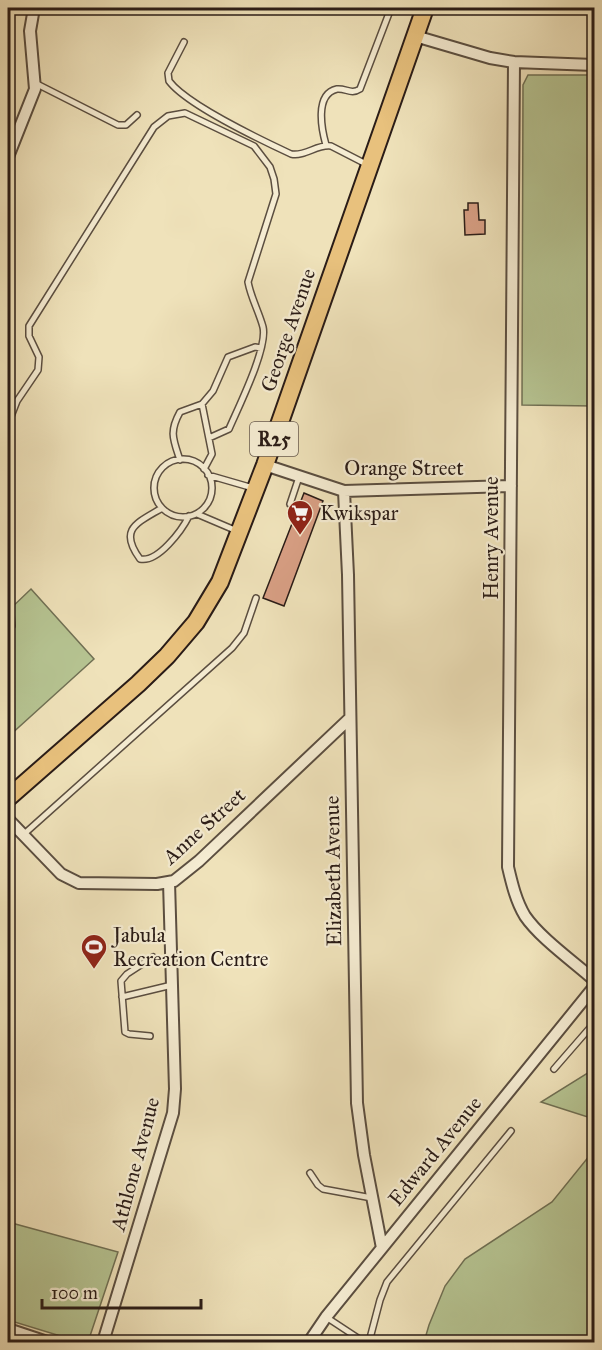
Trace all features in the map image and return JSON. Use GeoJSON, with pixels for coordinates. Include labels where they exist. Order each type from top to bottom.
{"type":"FeatureCollection","features":[{"type":"Feature","properties":{"kind":"main road","name":"George Avenue"},"geometry":{"type":"LineString","coordinates":[[10,792],[138,684],[184,638],[220,582],[265,465],[425,8]]}},
{"type":"Feature","properties":{"kind":"street"},"geometry":{"type":"LineString","coordinates":[[8,157],[33,95],[35,83],[30,31],[34,8]]}},
{"type":"Feature","properties":{"kind":"street"},"geometry":{"type":"LineString","coordinates":[[415,36],[490,58],[514,62],[594,65]]}},
{"type":"Feature","properties":{"kind":"street","name":"Henry Avenue"},"geometry":{"type":"LineString","coordinates":[[514,62],[508,867],[515,893],[525,916],[534,927],[594,980]]}},
{"type":"Feature","properties":{"kind":"street","name":"Orange Street"},"geometry":{"type":"LineString","coordinates":[[265,465],[344,491],[511,486]]}},
{"type":"Feature","properties":{"kind":"street","name":"Elizabeth Avenue"},"geometry":{"type":"LineString","coordinates":[[344,491],[348,575],[357,1103],[382,1248]]}},
{"type":"Feature","properties":{"kind":"street","name":"Anne Street"},"geometry":{"type":"LineString","coordinates":[[8,819],[61,874],[75,882],[169,882],[183,875],[199,861],[349,719]]}},
{"type":"Feature","properties":{"kind":"street","name":"Athlone Avenue"},"geometry":{"type":"LineString","coordinates":[[103,1342],[174,1113],[169,882]]}},
{"type":"Feature","properties":{"kind":"street","name":"Edward Avenue"},"geometry":{"type":"LineString","coordinates":[[312,1342],[326,1317],[594,987]]}},
{"type":"Feature","properties":{"kind":"street"},"geometry":{"type":"LineString","coordinates":[[8,1329],[47,1342]]}},
{"type":"Feature","properties":{"kind":"lane"},"geometry":{"type":"LineString","coordinates":[[326,145],[320,118],[325,101],[334,90],[353,93],[360,89],[391,8]]}},
{"type":"Feature","properties":{"kind":"lane"},"geometry":{"type":"LineString","coordinates":[[184,42],[168,73],[169,81],[197,103],[254,137],[291,154],[297,156],[326,145],[369,166]]}},
{"type":"Feature","properties":{"kind":"lane"},"geometry":{"type":"LineString","coordinates":[[35,83],[118,125],[126,125],[137,115]]}},
{"type":"Feature","properties":{"kind":"lane"},"geometry":{"type":"LineString","coordinates":[[8,424],[17,401],[38,370],[39,357],[29,336],[29,326],[154,127],[168,116],[185,113],[254,146],[270,167],[276,194],[248,282],[250,297],[263,329],[261,348],[229,429],[209,438]]}},
{"type":"Feature","properties":{"kind":"lane"},"geometry":{"type":"LineString","coordinates":[[180,460],[172,434],[174,422],[180,412],[202,404],[213,391],[228,357],[255,347],[261,348]]}},
{"type":"Feature","properties":{"kind":"lane"},"geometry":{"type":"LineString","coordinates":[[202,404],[212,454],[204,469]]}},
{"type":"Feature","properties":{"kind":"lane"},"geometry":{"type":"LineString","coordinates":[[180,460],[191,461],[204,469],[212,489],[211,497],[203,510],[189,516],[174,516],[162,508],[155,495],[155,480],[163,467],[180,460]]}},
{"type":"Feature","properties":{"kind":"lane"},"geometry":{"type":"LineString","coordinates":[[208,475],[255,489]]}},
{"type":"Feature","properties":{"kind":"lane"},"geometry":{"type":"LineString","coordinates":[[290,504],[298,477]]}},
{"type":"Feature","properties":{"kind":"lane"},"geometry":{"type":"LineString","coordinates":[[162,508],[134,526],[130,535],[132,548],[140,558],[149,559],[177,537],[189,516]]}},
{"type":"Feature","properties":{"kind":"lane"},"geometry":{"type":"LineString","coordinates":[[197,514],[239,531]]}},
{"type":"Feature","properties":{"kind":"lane"},"geometry":{"type":"LineString","coordinates":[[23,835],[232,648],[244,633],[256,598]]}},
{"type":"Feature","properties":{"kind":"lane"},"geometry":{"type":"LineString","coordinates":[[8,612],[11,615],[12,626],[8,631]]}},
{"type":"Feature","properties":{"kind":"lane"},"geometry":{"type":"LineString","coordinates":[[150,1036],[125,1032],[121,981],[124,976],[153,957]]}},
{"type":"Feature","properties":{"kind":"lane"},"geometry":{"type":"LineString","coordinates":[[122,997],[172,985]]}},
{"type":"Feature","properties":{"kind":"lane"},"geometry":{"type":"LineString","coordinates":[[554,1069],[594,1023]]}},
{"type":"Feature","properties":{"kind":"lane"},"geometry":{"type":"LineString","coordinates":[[369,1342],[387,1282],[511,1131]]}},
{"type":"Feature","properties":{"kind":"lane"},"geometry":{"type":"LineString","coordinates":[[310,1173],[323,1189],[372,1198]]}},
{"type":"Feature","properties":{"kind":"lane"},"geometry":{"type":"LineString","coordinates":[[326,1317],[364,1342]]}},
{"type":"Feature","properties":{"kind":"green space"},"geometry":{"type":"Polygon","coordinates":[[[528,75],[594,75],[594,406],[522,405],[523,85],[528,75]]]}},
{"type":"Feature","properties":{"kind":"green space"},"geometry":{"type":"Polygon","coordinates":[[[31,589],[94,659],[9,736],[8,611],[31,589]]]}},
{"type":"Feature","properties":{"kind":"green space"},"geometry":{"type":"Polygon","coordinates":[[[594,1069],[594,1119],[541,1102],[594,1069]]]}},
{"type":"Feature","properties":{"kind":"green space"},"geometry":{"type":"Polygon","coordinates":[[[594,1150],[594,1342],[424,1342],[445,1286],[465,1259],[552,1202],[594,1150]]]}},
{"type":"Feature","properties":{"kind":"green space"},"geometry":{"type":"Polygon","coordinates":[[[8,1222],[118,1252],[88,1342],[80,1342],[8,1320],[8,1222]]]}},
{"type":"Feature","properties":{"kind":"building"},"geometry":{"type":"Polygon","coordinates":[[[468,203],[478,203],[479,220],[485,220],[485,234],[465,235],[464,210],[468,210],[468,203]]]}},
{"type":"Feature","properties":{"kind":"building"},"geometry":{"type":"Polygon","coordinates":[[[304,493],[323,501],[284,606],[263,598],[304,493]]]}},
{"type":"Feature","properties":{"kind":"place","name":"Kwikspar"},"geometry":{"type":"Point","coordinates":[300,536]}},
{"type":"Feature","properties":{"kind":"place","name":"Jabula Recreation Centre"},"geometry":{"type":"Point","coordinates":[94,970]}}]}
